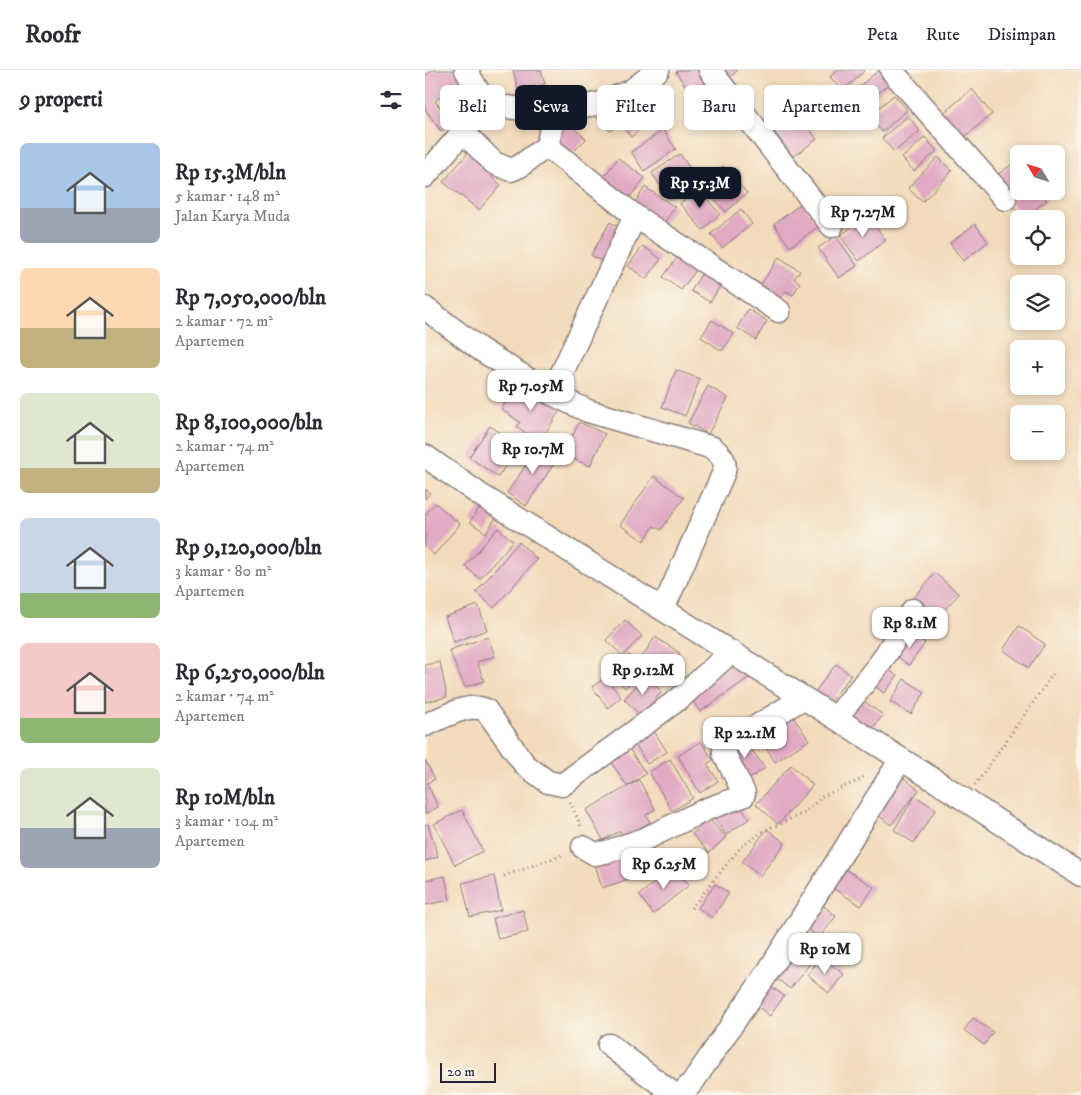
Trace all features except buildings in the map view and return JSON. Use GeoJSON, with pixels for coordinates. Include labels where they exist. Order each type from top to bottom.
{"type":"FeatureCollection","features":[{"type":"Feature","properties":{"kind":"street"},"geometry":{"type":"LineString","coordinates":[[466,70],[475,85]]}},
{"type":"Feature","properties":{"kind":"street"},"geometry":{"type":"LineString","coordinates":[[587,106],[601,103],[631,91],[658,70]]}},
{"type":"Feature","properties":{"kind":"street"},"geometry":{"type":"LineString","coordinates":[[710,70],[832,226]]}},
{"type":"Feature","properties":{"kind":"street"},"geometry":{"type":"LineString","coordinates":[[891,70],[1005,199]]}},
{"type":"Feature","properties":{"kind":"street"},"geometry":{"type":"LineString","coordinates":[[425,176],[463,132],[494,163],[511,170],[547,146],[551,130]]}},
{"type":"Feature","properties":{"kind":"street"},"geometry":{"type":"LineString","coordinates":[[547,146],[635,216],[779,311]]}},
{"type":"Feature","properties":{"kind":"street"},"geometry":{"type":"LineString","coordinates":[[552,394],[635,216]]}},
{"type":"Feature","properties":{"kind":"street"},"geometry":{"type":"LineString","coordinates":[[425,308],[481,350],[552,394],[588,411],[713,448],[725,461],[724,472],[663,609]]}},
{"type":"Feature","properties":{"kind":"street"},"geometry":{"type":"LineString","coordinates":[[425,456],[479,494],[895,755],[1081,875]]}},
{"type":"Feature","properties":{"kind":"street"},"geometry":{"type":"LineString","coordinates":[[836,718],[881,662],[913,610]]}},
{"type":"Feature","properties":{"kind":"street"},"geometry":{"type":"LineString","coordinates":[[425,725],[468,708],[480,707],[486,710],[525,765],[542,778],[563,785],[680,698],[731,652]]}},
{"type":"Feature","properties":{"kind":"street"},"geometry":{"type":"LineString","coordinates":[[583,847],[595,854],[610,851],[647,838],[707,809],[743,796],[744,793],[724,752],[725,746],[803,698]]}},
{"type":"Feature","properties":{"kind":"street"},"geometry":{"type":"LineString","coordinates":[[680,1095],[692,1083],[766,975],[895,755]]}},
{"type":"Feature","properties":{"kind":"street"},"geometry":{"type":"LineString","coordinates":[[609,1045],[675,1095]]}},
{"type":"Feature","properties":{"kind":"path"},"geometry":{"type":"LineString","coordinates":[[965,800],[1053,674]]}},
{"type":"Feature","properties":{"kind":"path"},"geometry":{"type":"LineString","coordinates":[[691,908],[741,847],[765,830],[804,813],[823,796],[858,781],[895,755]]}},
{"type":"Feature","properties":{"kind":"path"},"geometry":{"type":"LineString","coordinates":[[504,876],[583,847],[581,826],[563,785]]}}]}
